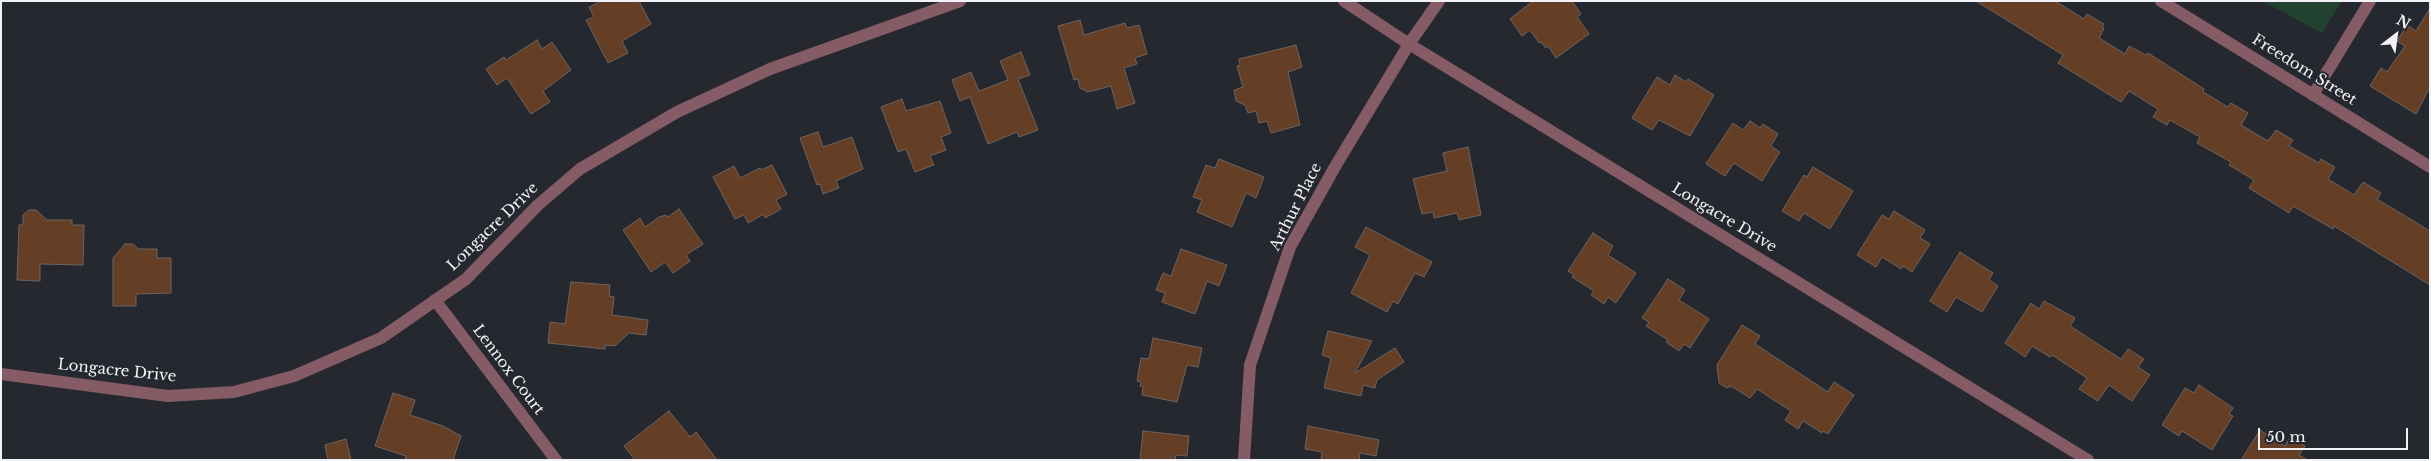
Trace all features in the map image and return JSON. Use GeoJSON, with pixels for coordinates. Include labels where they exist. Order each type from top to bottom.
{"type":"FeatureCollection","features":[{"type":"Feature","properties":{"kind":"street","name":"Longacre Drive"},"geometry":{"type":"LineString","coordinates":[[1,374],[168,396],[234,392],[294,376],[380,338],[466,279],[538,205],[580,169],[678,112],[770,69],[960,1]]}},
{"type":"Feature","properties":{"kind":"street","name":"Longacre Drive"},"geometry":{"type":"LineString","coordinates":[[1344,1],[1409,44],[2088,460]]}},
{"type":"Feature","properties":{"kind":"street","name":"Arthur Place"},"geometry":{"type":"LineString","coordinates":[[1244,460],[1250,365],[1290,247],[1336,165],[1409,44],[1440,1]]}},
{"type":"Feature","properties":{"kind":"street","name":"Freedom Street"},"geometry":{"type":"LineString","coordinates":[[2161,1],[2430,167]]}},
{"type":"Feature","properties":{"kind":"street"},"geometry":{"type":"LineString","coordinates":[[2313,95],[2370,1]]}},
{"type":"Feature","properties":{"kind":"street","name":"Lennox Court"},"geometry":{"type":"LineString","coordinates":[[435,300],[556,460]]}},
{"type":"Feature","properties":{"kind":"green space"},"geometry":{"type":"Polygon","coordinates":[[[2262,1],[2342,1],[2322,33],[2262,1]]]}},
{"type":"Feature","properties":{"kind":"building"},"geometry":{"type":"Polygon","coordinates":[[[601,1],[639,1],[651,24],[622,41],[628,53],[608,63],[586,20],[594,17],[589,7],[601,1]]]}},
{"type":"Feature","properties":{"kind":"building"},"geometry":{"type":"Polygon","coordinates":[[[1533,1],[1572,1],[1581,14],[1577,17],[1589,34],[1556,58],[1548,46],[1546,48],[1541,42],[1539,43],[1530,30],[1522,36],[1510,19],[1533,1]]]}},
{"type":"Feature","properties":{"kind":"building"},"geometry":{"type":"Polygon","coordinates":[[[1976,1],[2055,1],[2084,19],[2087,14],[2104,24],[2099,38],[2125,54],[2129,46],[2146,55],[2148,53],[2204,89],[2203,92],[2228,107],[2231,103],[2248,113],[2241,125],[2268,141],[2276,130],[2293,140],[2289,146],[2319,163],[2321,159],[2335,167],[2328,179],[2354,195],[2363,182],[2381,193],[2377,199],[2430,231],[2430,285],[2334,226],[2333,229],[2293,206],[2289,213],[2249,188],[2254,180],[2229,165],[2231,162],[2197,143],[2200,137],[2170,120],[2167,125],[2153,117],[2158,109],[2129,91],[2121,102],[2058,63],[2063,55],[1976,1]]]}},
{"type":"Feature","properties":{"kind":"building"},"geometry":{"type":"Polygon","coordinates":[[[2430,8],[2430,87],[2416,114],[2370,86],[2381,68],[2387,72],[2405,46],[2397,41],[2407,25],[2416,31],[2430,8]]]}},
{"type":"Feature","properties":{"kind":"building"},"geometry":{"type":"Polygon","coordinates":[[[1080,20],[1084,35],[1125,23],[1127,28],[1139,25],[1147,54],[1135,58],[1137,64],[1124,68],[1135,103],[1117,109],[1111,86],[1088,92],[1080,88],[1078,79],[1074,80],[1058,26],[1080,20]]]}},
{"type":"Feature","properties":{"kind":"building"},"geometry":{"type":"Polygon","coordinates":[[[537,40],[542,49],[552,42],[571,70],[543,91],[550,102],[531,114],[507,78],[497,85],[486,69],[504,57],[506,60],[537,40]]]}},
{"type":"Feature","properties":{"kind":"building"},"geometry":{"type":"Polygon","coordinates":[[[1296,45],[1302,67],[1288,72],[1300,125],[1271,133],[1267,121],[1259,123],[1256,111],[1248,113],[1245,105],[1236,101],[1234,90],[1243,87],[1237,66],[1240,65],[1239,59],[1296,45]]]}},
{"type":"Feature","properties":{"kind":"building"},"geometry":{"type":"Polygon","coordinates":[[[1021,52],[1030,75],[1018,79],[1038,130],[1019,137],[1017,132],[988,144],[970,97],[960,101],[952,80],[971,72],[979,91],[1008,80],[1000,61],[1021,52]]]}},
{"type":"Feature","properties":{"kind":"building"},"geometry":{"type":"Polygon","coordinates":[[[1675,75],[1686,82],[1688,79],[1714,95],[1690,136],[1659,120],[1652,130],[1632,118],[1657,77],[1670,85],[1675,75]]]}},
{"type":"Feature","properties":{"kind":"building"},"geometry":{"type":"Polygon","coordinates":[[[902,99],[906,111],[940,101],[951,133],[941,137],[946,150],[930,156],[934,165],[915,172],[906,149],[898,152],[881,107],[902,99]]]}},
{"type":"Feature","properties":{"kind":"building"},"geometry":{"type":"Polygon","coordinates":[[[1750,121],[1760,128],[1763,124],[1778,134],[1771,146],[1780,152],[1762,181],[1734,163],[1725,176],[1706,164],[1733,123],[1743,130],[1750,121]]]}},
{"type":"Feature","properties":{"kind":"building"},"geometry":{"type":"Polygon","coordinates":[[[818,132],[823,147],[852,137],[863,169],[836,181],[839,188],[823,194],[820,184],[817,185],[800,138],[818,132]]]}},
{"type":"Feature","properties":{"kind":"building"},"geometry":{"type":"Polygon","coordinates":[[[1468,147],[1481,215],[1459,220],[1457,213],[1434,218],[1433,212],[1422,214],[1413,179],[1447,171],[1443,153],[1468,147]]]}},
{"type":"Feature","properties":{"kind":"building"},"geometry":{"type":"Polygon","coordinates":[[[1219,159],[1264,177],[1256,198],[1246,193],[1232,227],[1197,212],[1202,200],[1193,197],[1206,165],[1215,168],[1219,159]]]}},
{"type":"Feature","properties":{"kind":"building"},"geometry":{"type":"Polygon","coordinates":[[[772,165],[787,194],[776,200],[781,209],[765,218],[764,214],[748,223],[744,215],[735,219],[713,177],[734,166],[740,178],[760,168],[761,170],[772,165]]]}},
{"type":"Feature","properties":{"kind":"building"},"geometry":{"type":"Polygon","coordinates":[[[1813,167],[1853,191],[1830,229],[1804,213],[1799,221],[1782,211],[1804,175],[1807,177],[1813,167]]]}},
{"type":"Feature","properties":{"kind":"building"},"geometry":{"type":"Polygon","coordinates":[[[679,209],[703,244],[686,255],[690,261],[673,273],[665,262],[651,272],[623,230],[640,218],[645,227],[659,217],[666,215],[668,217],[679,209]]]}},
{"type":"Feature","properties":{"kind":"building"},"geometry":{"type":"Polygon","coordinates":[[[29,210],[36,210],[47,220],[72,220],[72,225],[84,225],[83,265],[40,264],[40,281],[17,280],[19,225],[23,225],[23,215],[29,210]]]}},
{"type":"Feature","properties":{"kind":"building"},"geometry":{"type":"Polygon","coordinates":[[[1894,211],[1925,230],[1920,238],[1930,244],[1912,272],[1903,266],[1901,269],[1882,257],[1876,267],[1857,255],[1882,215],[1889,219],[1894,211]]]}},
{"type":"Feature","properties":{"kind":"building"},"geometry":{"type":"Polygon","coordinates":[[[1366,227],[1432,262],[1424,277],[1415,273],[1398,304],[1393,301],[1387,312],[1351,293],[1370,255],[1355,247],[1366,227]]]}},
{"type":"Feature","properties":{"kind":"building"},"geometry":{"type":"Polygon","coordinates":[[[1593,233],[1613,246],[1608,255],[1636,273],[1616,303],[1608,297],[1604,304],[1591,295],[1594,291],[1572,277],[1574,275],[1568,271],[1593,233]]]}},
{"type":"Feature","properties":{"kind":"building"},"geometry":{"type":"Polygon","coordinates":[[[125,244],[133,244],[138,249],[157,249],[157,258],[171,258],[171,293],[136,294],[136,306],[113,306],[113,258],[125,244]]]}},
{"type":"Feature","properties":{"kind":"building"},"geometry":{"type":"Polygon","coordinates":[[[1181,249],[1227,265],[1219,286],[1207,281],[1195,314],[1162,302],[1165,293],[1156,290],[1163,273],[1171,276],[1181,249]]]}},
{"type":"Feature","properties":{"kind":"building"},"geometry":{"type":"Polygon","coordinates":[[[1960,252],[1993,273],[1989,280],[1998,286],[1982,312],[1956,297],[1947,312],[1930,301],[1960,252]]]}},
{"type":"Feature","properties":{"kind":"building"},"geometry":{"type":"Polygon","coordinates":[[[1668,279],[1685,290],[1679,300],[1709,319],[1690,348],[1684,344],[1679,351],[1666,342],[1668,340],[1646,326],[1649,322],[1642,318],[1668,279]]]}},
{"type":"Feature","properties":{"kind":"building"},"geometry":{"type":"Polygon","coordinates":[[[571,282],[610,285],[609,296],[614,297],[612,315],[648,320],[646,335],[629,333],[615,346],[605,345],[605,349],[548,343],[550,322],[565,324],[571,282]]]}},
{"type":"Feature","properties":{"kind":"building"},"geometry":{"type":"Polygon","coordinates":[[[2044,301],[2075,318],[2070,326],[2121,359],[2128,349],[2144,359],[2138,367],[2150,375],[2132,401],[2109,385],[2098,401],[2079,389],[2087,378],[2052,355],[2050,357],[2032,346],[2025,357],[2005,343],[2031,303],[2039,309],[2044,301]]]}},
{"type":"Feature","properties":{"kind":"building"},"geometry":{"type":"Polygon","coordinates":[[[1742,325],[1760,336],[1755,344],[1828,392],[1834,382],[1854,395],[1828,434],[1823,431],[1822,433],[1803,421],[1798,429],[1785,420],[1791,411],[1757,389],[1750,398],[1731,386],[1727,388],[1719,383],[1717,365],[1742,325]]]}},
{"type":"Feature","properties":{"kind":"building"},"geometry":{"type":"Polygon","coordinates":[[[1328,331],[1372,341],[1355,373],[1395,348],[1404,362],[1377,380],[1375,388],[1363,385],[1361,396],[1324,388],[1331,358],[1322,355],[1328,331]]]}},
{"type":"Feature","properties":{"kind":"building"},"geometry":{"type":"Polygon","coordinates":[[[1153,338],[1202,348],[1198,367],[1187,365],[1177,402],[1142,395],[1143,387],[1140,386],[1141,382],[1137,381],[1141,358],[1149,359],[1153,338]]]}},
{"type":"Feature","properties":{"kind":"building"},"geometry":{"type":"Polygon","coordinates":[[[2199,385],[2233,408],[2229,414],[2233,416],[2212,450],[2182,431],[2179,436],[2162,425],[2185,388],[2194,393],[2199,385]]]}},
{"type":"Feature","properties":{"kind":"building"},"geometry":{"type":"Polygon","coordinates":[[[393,393],[415,400],[410,415],[443,426],[461,436],[453,460],[405,460],[406,456],[375,446],[393,393]]]}},
{"type":"Feature","properties":{"kind":"building"},"geometry":{"type":"Polygon","coordinates":[[[669,411],[690,437],[696,432],[717,460],[635,460],[624,446],[669,411]]]}},
{"type":"Feature","properties":{"kind":"building"},"geometry":{"type":"Polygon","coordinates":[[[1308,426],[1379,440],[1376,456],[1360,453],[1359,460],[1321,460],[1322,452],[1305,449],[1308,426]]]}},
{"type":"Feature","properties":{"kind":"building"},"geometry":{"type":"Polygon","coordinates":[[[2260,430],[2285,446],[2291,436],[2305,446],[2299,455],[2307,460],[2241,460],[2260,430]]]}},
{"type":"Feature","properties":{"kind":"building"},"geometry":{"type":"Polygon","coordinates":[[[1143,431],[1189,436],[1187,456],[1176,455],[1175,460],[1140,460],[1143,431]]]}},
{"type":"Feature","properties":{"kind":"building"},"geometry":{"type":"Polygon","coordinates":[[[346,439],[351,460],[328,460],[325,445],[346,439]]]}}]}
